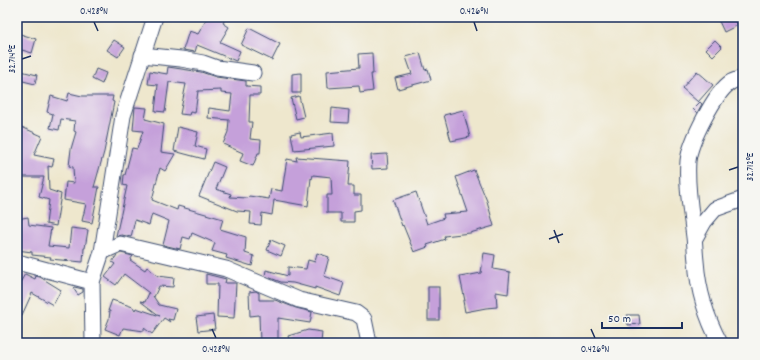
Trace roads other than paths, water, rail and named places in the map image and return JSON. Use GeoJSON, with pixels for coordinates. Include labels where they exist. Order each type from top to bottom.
{"type":"FeatureCollection","features":[{"type":"Feature","properties":{"kind":"street"},"geometry":{"type":"LineString","coordinates":[[93,343],[92,282],[102,252],[123,116],[155,17]]}},
{"type":"Feature","properties":{"kind":"street"},"geometry":{"type":"LineString","coordinates":[[142,55],[181,59],[203,63],[235,72],[254,73]]}},
{"type":"Feature","properties":{"kind":"street"},"geometry":{"type":"LineString","coordinates":[[720,343],[713,331],[702,295],[696,262],[688,186],[688,159],[698,130],[717,96],[731,82],[743,78]]}},
{"type":"Feature","properties":{"kind":"street"},"geometry":{"type":"LineString","coordinates":[[694,238],[715,208],[743,199]]}},
{"type":"Feature","properties":{"kind":"street"},"geometry":{"type":"LineString","coordinates":[[102,252],[120,244],[226,269],[299,300],[356,313],[364,319],[369,343]]}},
{"type":"Feature","properties":{"kind":"street"},"geometry":{"type":"LineString","coordinates":[[17,262],[92,282]]}}]}
